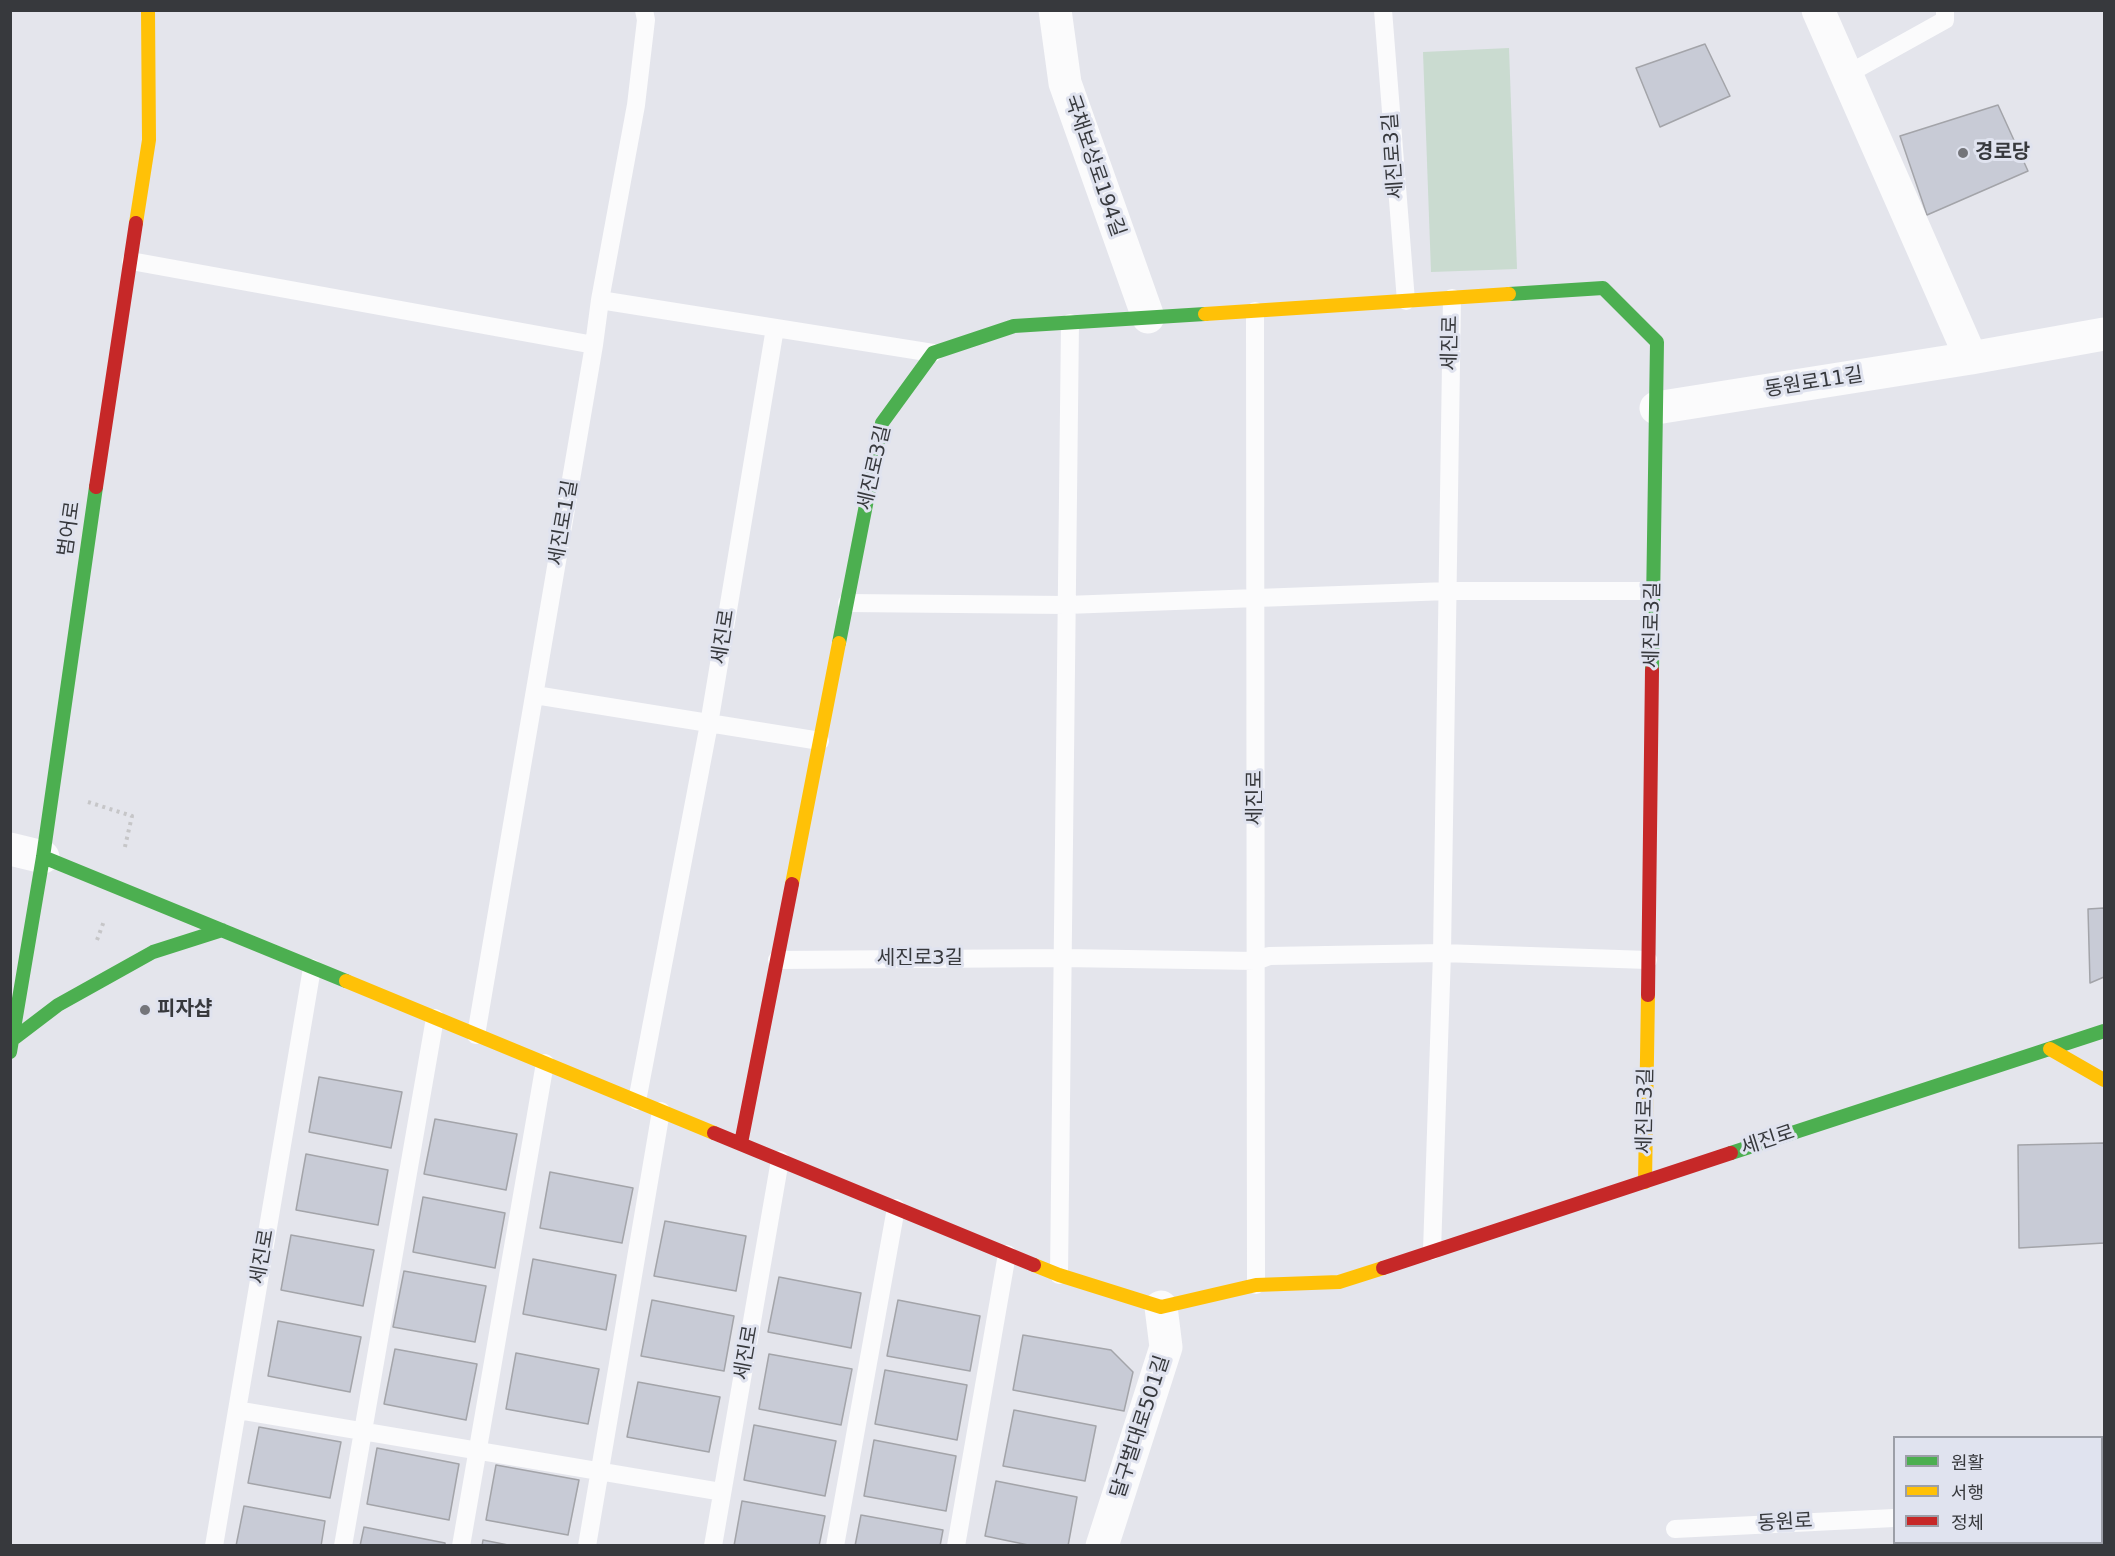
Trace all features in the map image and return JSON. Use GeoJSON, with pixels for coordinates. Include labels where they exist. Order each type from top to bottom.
{"type":"FeatureCollection","features":[{"type":"Feature","properties":{"kind":"street","name":"범어로"},"geometry":{"type":"LineString","coordinates":[[11,1046],[43,857],[149,140],[148,10]]}},
{"type":"Feature","properties":{"kind":"street","name":"국채보상로194길"},"geometry":{"type":"LineString","coordinates":[[1055,10],[1065,83],[1148,317]]}},
{"type":"Feature","properties":{"kind":"street"},"geometry":{"type":"LineString","coordinates":[[1818,10],[1971,358]]}},
{"type":"Feature","properties":{"kind":"street","name":"세진로3길"},"geometry":{"type":"LineString","coordinates":[[741,1143],[882,423],[933,353],[1014,326],[1602,288],[1657,342],[1645,1182]]}},
{"type":"Feature","properties":{"kind":"street","name":"동원로11길"},"geometry":{"type":"LineString","coordinates":[[1656,408],[1971,358],[2104,334]]}},
{"type":"Feature","properties":{"kind":"street"},"geometry":{"type":"LineString","coordinates":[[10,849],[43,857]]}},
{"type":"Feature","properties":{"kind":"street","name":"세진로"},"geometry":{"type":"LineString","coordinates":[[43,857],[1059,1275],[1161,1307],[1256,1286],[1339,1282],[2104,1031]]}},
{"type":"Feature","properties":{"kind":"street"},"geometry":{"type":"LineString","coordinates":[[11,1046],[58,1005],[153,952],[222,930]]}},
{"type":"Feature","properties":{"kind":"street"},"geometry":{"type":"LineString","coordinates":[[2050,1049],[2104,1080]]}},
{"type":"Feature","properties":{"kind":"street","name":"달구벌대로501길"},"geometry":{"type":"LineString","coordinates":[[1102,1545],[1166,1347],[1161,1307]]}},
{"type":"Feature","properties":{"kind":"lane","name":"세진로1길"},"geometry":{"type":"LineString","coordinates":[[476,1035],[600,300],[636,105],[646,20],[645,10]]}},
{"type":"Feature","properties":{"kind":"lane","name":"세진로3길"},"geometry":{"type":"LineString","coordinates":[[1383,10],[1406,301]]}},
{"type":"Feature","properties":{"kind":"lane"},"geometry":{"type":"LineString","coordinates":[[1846,75],[1945,20],[1945,10]]}},
{"type":"Feature","properties":{"kind":"lane"},"geometry":{"type":"LineString","coordinates":[[130,261],[594,345]]}},
{"type":"Feature","properties":{"kind":"lane","name":"세진로"},"geometry":{"type":"LineString","coordinates":[[1432,1251],[1442,953],[1452,298]]}},
{"type":"Feature","properties":{"kind":"lane"},"geometry":{"type":"LineString","coordinates":[[600,300],[933,353]]}},
{"type":"Feature","properties":{"kind":"lane","name":"세진로"},"geometry":{"type":"LineString","coordinates":[[1255,311],[1256,1286]]}},
{"type":"Feature","properties":{"kind":"lane"},"geometry":{"type":"LineString","coordinates":[[1059,1275],[1070,323]]}},
{"type":"Feature","properties":{"kind":"lane","name":"세진로"},"geometry":{"type":"LineString","coordinates":[[637,1101],[710,724],[775,328]]}},
{"type":"Feature","properties":{"kind":"lane"},"geometry":{"type":"LineString","coordinates":[[847,603],[1066,606],[1448,591],[1654,591]]}},
{"type":"Feature","properties":{"kind":"lane"},"geometry":{"type":"LineString","coordinates":[[535,694],[820,741]]}},
{"type":"Feature","properties":{"kind":"lane","name":"세진로3길"},"geometry":{"type":"LineString","coordinates":[[777,960],[1063,958],[1256,962],[1269,956],[1442,953],[1648,960]]}},
{"type":"Feature","properties":{"kind":"lane","name":"세진로"},"geometry":{"type":"LineString","coordinates":[[214,1545],[312,968]]}},
{"type":"Feature","properties":{"kind":"lane"},"geometry":{"type":"LineString","coordinates":[[343,1545],[435,1018]]}},
{"type":"Feature","properties":{"kind":"lane"},"geometry":{"type":"LineString","coordinates":[[461,1545],[545,1063]]}},
{"type":"Feature","properties":{"kind":"lane"},"geometry":{"type":"LineString","coordinates":[[587,1545],[661,1111]]}},
{"type":"Feature","properties":{"kind":"lane","name":"세진로"},"geometry":{"type":"LineString","coordinates":[[713,1545],[780,1160]]}},
{"type":"Feature","properties":{"kind":"lane"},"geometry":{"type":"LineString","coordinates":[[835,1545],[896,1208]]}},
{"type":"Feature","properties":{"kind":"lane"},"geometry":{"type":"LineString","coordinates":[[956,1545],[1007,1254]]}},
{"type":"Feature","properties":{"kind":"lane"},"geometry":{"type":"LineString","coordinates":[[237,1410],[722,1492]]}},
{"type":"Feature","properties":{"kind":"lane","name":"동원로"},"geometry":{"type":"LineString","coordinates":[[1675,1529],[1893,1518]]}},
{"type":"Feature","properties":{"kind":"green space"},"geometry":{"type":"Polygon","coordinates":[[[1509,48],[1517,269],[1431,272],[1423,52],[1509,48]]]}},
{"type":"Feature","properties":{"kind":"building"},"geometry":{"type":"Polygon","coordinates":[[[1705,44],[1730,96],[1660,127],[1636,68],[1705,44]]]}},
{"type":"Feature","properties":{"kind":"building","name":"경로당"},"geometry":{"type":"Polygon","coordinates":[[[1998,105],[2028,171],[1927,215],[1900,136],[1998,105]]]}},
{"type":"Feature","properties":{"kind":"building"},"geometry":{"type":"Polygon","coordinates":[[[2104,908],[2104,977],[2090,983],[2088,909],[2104,908]]]}},
{"type":"Feature","properties":{"kind":"building"},"geometry":{"type":"Polygon","coordinates":[[[319,1077],[402,1092],[391,1148],[309,1132],[319,1077]]]}},
{"type":"Feature","properties":{"kind":"building"},"geometry":{"type":"Polygon","coordinates":[[[435,1119],[517,1134],[506,1190],[424,1174],[435,1119]]]}},
{"type":"Feature","properties":{"kind":"building"},"geometry":{"type":"Polygon","coordinates":[[[2104,1143],[2104,1243],[2019,1248],[2018,1145],[2104,1143]]]}},
{"type":"Feature","properties":{"kind":"building"},"geometry":{"type":"Polygon","coordinates":[[[306,1154],[388,1170],[378,1225],[296,1210],[306,1154]]]}},
{"type":"Feature","properties":{"kind":"building"},"geometry":{"type":"Polygon","coordinates":[[[550,1172],[633,1188],[622,1243],[540,1228],[550,1172]]]}},
{"type":"Feature","properties":{"kind":"building"},"geometry":{"type":"Polygon","coordinates":[[[423,1197],[505,1213],[495,1268],[413,1252],[423,1197]]]}},
{"type":"Feature","properties":{"kind":"building"},"geometry":{"type":"Polygon","coordinates":[[[665,1221],[746,1236],[736,1291],[654,1276],[665,1221]]]}},
{"type":"Feature","properties":{"kind":"building"},"geometry":{"type":"Polygon","coordinates":[[[291,1235],[374,1250],[363,1306],[281,1290],[291,1235]]]}},
{"type":"Feature","properties":{"kind":"building"},"geometry":{"type":"Polygon","coordinates":[[[533,1259],[616,1275],[606,1330],[523,1314],[533,1259]]]}},
{"type":"Feature","properties":{"kind":"building"},"geometry":{"type":"Polygon","coordinates":[[[404,1271],[486,1286],[475,1342],[393,1327],[404,1271]]]}},
{"type":"Feature","properties":{"kind":"building"},"geometry":{"type":"Polygon","coordinates":[[[779,1277],[861,1293],[851,1348],[768,1332],[779,1277]]]}},
{"type":"Feature","properties":{"kind":"building"},"geometry":{"type":"Polygon","coordinates":[[[652,1300],[734,1316],[724,1371],[641,1356],[652,1300]]]}},
{"type":"Feature","properties":{"kind":"building"},"geometry":{"type":"Polygon","coordinates":[[[898,1300],[980,1316],[970,1371],[887,1356],[898,1300]]]}},
{"type":"Feature","properties":{"kind":"building"},"geometry":{"type":"Polygon","coordinates":[[[278,1321],[361,1337],[350,1392],[268,1376],[278,1321]]]}},
{"type":"Feature","properties":{"kind":"building"},"geometry":{"type":"Polygon","coordinates":[[[1023,1335],[1111,1350],[1133,1372],[1124,1411],[1013,1390],[1023,1335]]]}},
{"type":"Feature","properties":{"kind":"building"},"geometry":{"type":"Polygon","coordinates":[[[395,1349],[477,1364],[466,1420],[384,1404],[395,1349]]]}},
{"type":"Feature","properties":{"kind":"building"},"geometry":{"type":"Polygon","coordinates":[[[516,1353],[599,1369],[588,1424],[506,1409],[516,1353]]]}},
{"type":"Feature","properties":{"kind":"building"},"geometry":{"type":"Polygon","coordinates":[[[769,1354],[852,1369],[841,1425],[759,1409],[769,1354]]]}},
{"type":"Feature","properties":{"kind":"building"},"geometry":{"type":"Polygon","coordinates":[[[885,1370],[967,1385],[957,1440],[875,1424],[885,1370]]]}},
{"type":"Feature","properties":{"kind":"building"},"geometry":{"type":"Polygon","coordinates":[[[638,1382],[720,1397],[709,1452],[627,1437],[638,1382]]]}},
{"type":"Feature","properties":{"kind":"building"},"geometry":{"type":"Polygon","coordinates":[[[1014,1410],[1096,1426],[1085,1481],[1003,1466],[1014,1410]]]}},
{"type":"Feature","properties":{"kind":"building"},"geometry":{"type":"Polygon","coordinates":[[[754,1425],[836,1441],[825,1496],[744,1480],[754,1425]]]}},
{"type":"Feature","properties":{"kind":"building"},"geometry":{"type":"Polygon","coordinates":[[[259,1427],[341,1442],[330,1498],[248,1483],[259,1427]]]}},
{"type":"Feature","properties":{"kind":"building"},"geometry":{"type":"Polygon","coordinates":[[[874,1440],[956,1456],[946,1511],[864,1496],[874,1440]]]}},
{"type":"Feature","properties":{"kind":"building"},"geometry":{"type":"Polygon","coordinates":[[[377,1448],[459,1464],[449,1520],[367,1504],[377,1448]]]}},
{"type":"Feature","properties":{"kind":"building"},"geometry":{"type":"Polygon","coordinates":[[[496,1465],[579,1480],[568,1535],[486,1520],[496,1465]]]}},
{"type":"Feature","properties":{"kind":"building"},"geometry":{"type":"Polygon","coordinates":[[[996,1481],[1077,1497],[1068,1546],[1033,1546],[985,1536],[996,1481]]]}},
{"type":"Feature","properties":{"kind":"building"},"geometry":{"type":"Polygon","coordinates":[[[742,1501],[825,1516],[819,1546],[734,1546],[742,1501]]]}},
{"type":"Feature","properties":{"kind":"building"},"geometry":{"type":"Polygon","coordinates":[[[244,1506],[325,1521],[321,1546],[236,1546],[244,1506]]]}},
{"type":"Feature","properties":{"kind":"building"},"geometry":{"type":"Polygon","coordinates":[[[861,1515],[943,1530],[940,1546],[855,1546],[861,1515]]]}},
{"type":"Feature","properties":{"kind":"building"},"geometry":{"type":"Polygon","coordinates":[[[364,1527],[445,1543],[445,1546],[360,1546],[364,1527]]]}},
{"type":"Feature","properties":{"kind":"building"},"geometry":{"type":"Polygon","coordinates":[[[483,1540],[513,1546],[482,1546],[483,1540]]]}},
{"type":"Feature","properties":{"kind":"traffic: fast"},"geometry":{"type":"LineString","coordinates":[[1509,294],[1603,288],[1657,342],[1652,670]]}},
{"type":"Feature","properties":{"kind":"traffic: fast"},"geometry":{"type":"LineString","coordinates":[[839,643],[882,423],[933,353],[1014,326],[1205,314]]}},
{"type":"Feature","properties":{"kind":"traffic: fast"},"geometry":{"type":"LineString","coordinates":[[10,1052],[43,857],[96,487]]}},
{"type":"Feature","properties":{"kind":"traffic: fast"},"geometry":{"type":"LineString","coordinates":[[43,857],[346,981]]}},
{"type":"Feature","properties":{"kind":"traffic: fast"},"geometry":{"type":"LineString","coordinates":[[12,1040],[58,1005],[153,952],[222,930]]}},
{"type":"Feature","properties":{"kind":"traffic: fast"},"geometry":{"type":"LineString","coordinates":[[1731,1153],[2104,1031]]}},
{"type":"Feature","properties":{"kind":"traffic: slow"},"geometry":{"type":"LineString","coordinates":[[136,223],[149,140],[148,10]]}},
{"type":"Feature","properties":{"kind":"traffic: slow"},"geometry":{"type":"LineString","coordinates":[[1205,314],[1509,294]]}},
{"type":"Feature","properties":{"kind":"traffic: slow"},"geometry":{"type":"LineString","coordinates":[[792,884],[839,643]]}},
{"type":"Feature","properties":{"kind":"traffic: slow"},"geometry":{"type":"LineString","coordinates":[[346,981],[714,1133]]}},
{"type":"Feature","properties":{"kind":"traffic: slow"},"geometry":{"type":"LineString","coordinates":[[1645,1182],[1648,995]]}},
{"type":"Feature","properties":{"kind":"traffic: slow"},"geometry":{"type":"LineString","coordinates":[[2050,1049],[2104,1080]]}},
{"type":"Feature","properties":{"kind":"traffic: slow"},"geometry":{"type":"LineString","coordinates":[[1034,1265],[1161,1307],[1256,1285],[1339,1282],[1383,1268]]}},
{"type":"Feature","properties":{"kind":"traffic: jam"},"geometry":{"type":"LineString","coordinates":[[96,487],[136,223]]}},
{"type":"Feature","properties":{"kind":"traffic: jam"},"geometry":{"type":"LineString","coordinates":[[1648,995],[1652,670]]}},
{"type":"Feature","properties":{"kind":"traffic: jam"},"geometry":{"type":"LineString","coordinates":[[741,1143],[792,884]]}},
{"type":"Feature","properties":{"kind":"traffic: jam"},"geometry":{"type":"LineString","coordinates":[[714,1133],[1034,1265]]}},
{"type":"Feature","properties":{"kind":"traffic: jam"},"geometry":{"type":"LineString","coordinates":[[1383,1268],[1731,1153]]}},
{"type":"Feature","properties":{"kind":"place","name":"경로당"},"geometry":{"type":"Point","coordinates":[1963,153]}},
{"type":"Feature","properties":{"kind":"place","name":"피자샵"},"geometry":{"type":"Point","coordinates":[145,1010]}}]}
